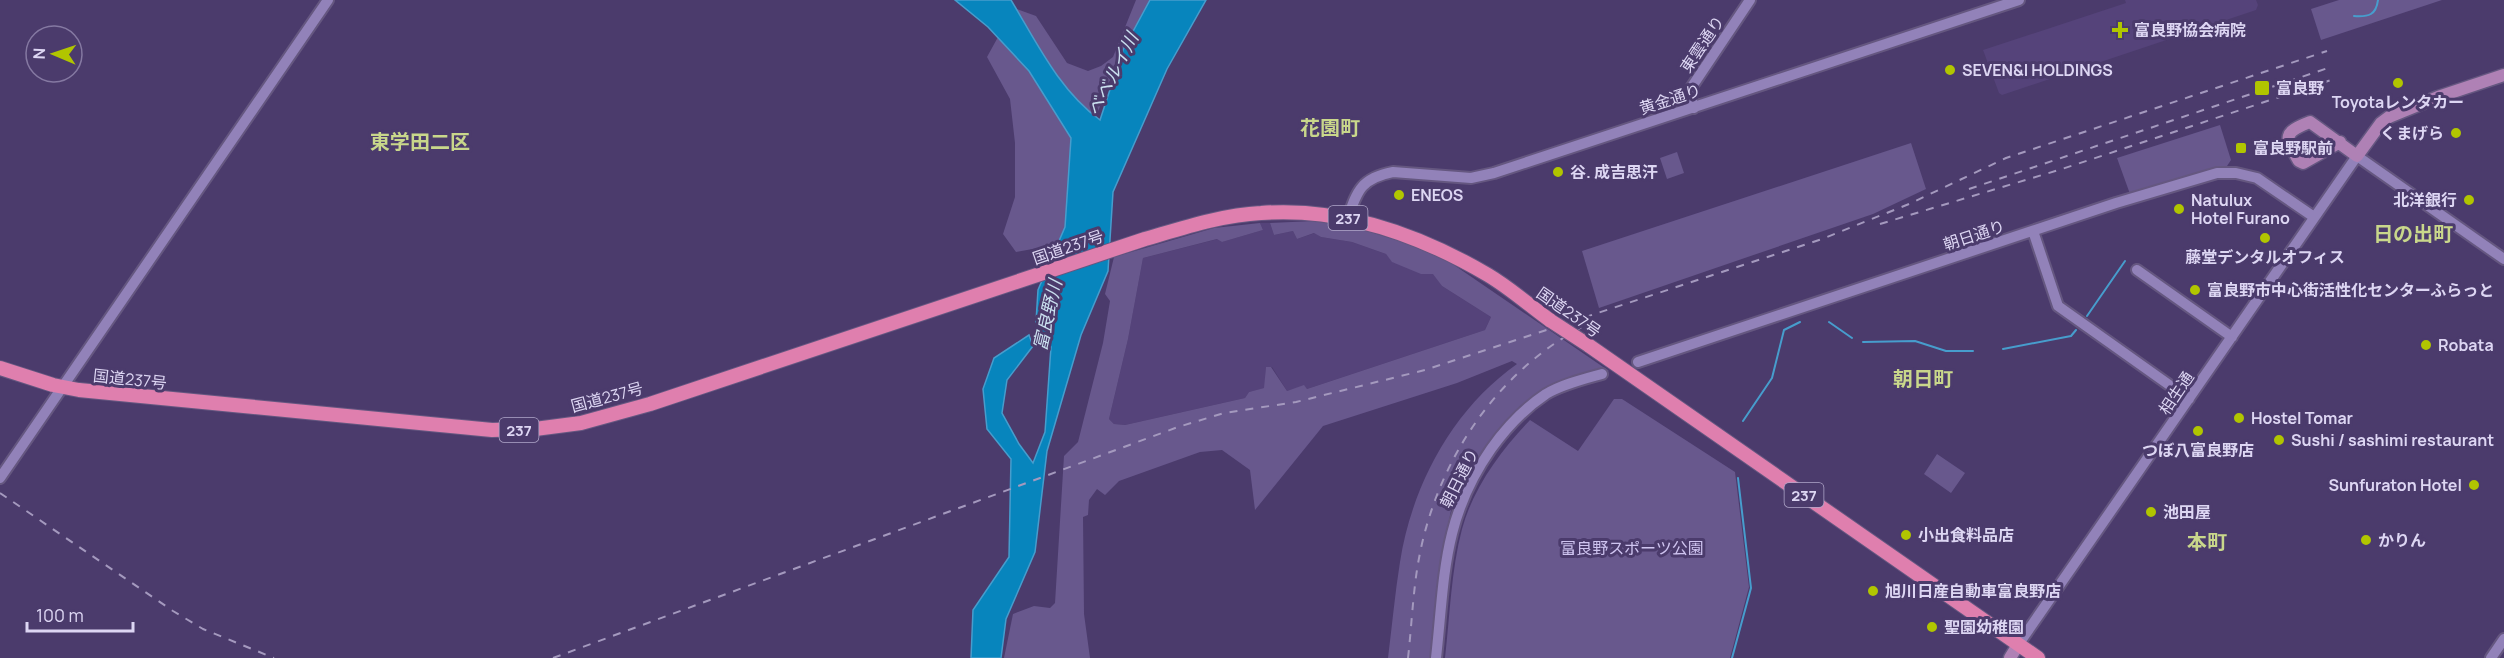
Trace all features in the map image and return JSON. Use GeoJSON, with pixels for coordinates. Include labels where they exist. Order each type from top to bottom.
{"type":"FeatureCollection","features":[{"type":"Feature","properties":{"kind":"highway","name":"国道237号"},"geometry":{"type":"LineString","coordinates":[[0,368],[25,378],[62,387],[431,425],[492,430],[545,428],[590,420],[640,406],[1124,246],[1208,222],[1263,213],[1307,214],[1348,219],[1436,247],[1489,276],[2038,658]]}},
{"type":"Feature","properties":{"kind":"main road"},"geometry":{"type":"LineString","coordinates":[[2340,142],[2357,156],[2381,123],[2401,110],[2504,75]]}},
{"type":"Feature","properties":{"kind":"main road"},"geometry":{"type":"LineString","coordinates":[[2010,658],[2018,645]]}},
{"type":"Feature","properties":{"kind":"street"},"geometry":{"type":"LineString","coordinates":[[0,478],[328,0]]}},
{"type":"Feature","properties":{"kind":"street","name":"東雲通り"},"geometry":{"type":"LineString","coordinates":[[1694,108],[1689,91],[1750,0]]}},
{"type":"Feature","properties":{"kind":"street","name":"黄金通り"},"geometry":{"type":"LineString","coordinates":[[1348,219],[1359,189],[1371,178],[1381,174],[1393,172],[1471,178],[1494,173],[2019,0]]}},
{"type":"Feature","properties":{"kind":"street"},"geometry":{"type":"LineString","coordinates":[[2357,156],[2504,259]]}},
{"type":"Feature","properties":{"kind":"street","name":"相生通"},"geometry":{"type":"LineString","coordinates":[[2018,645],[2357,156]]}},
{"type":"Feature","properties":{"kind":"street","name":"朝日通り"},"geometry":{"type":"LineString","coordinates":[[1638,362],[2116,203],[2217,173],[2236,173],[2256,178],[2314,217]]}},
{"type":"Feature","properties":{"kind":"street"},"geometry":{"type":"LineString","coordinates":[[2034,231],[2058,306],[2189,399]]}},
{"type":"Feature","properties":{"kind":"street"},"geometry":{"type":"LineString","coordinates":[[2137,270],[2232,337]]}},
{"type":"Feature","properties":{"kind":"street","name":"朝日通り"},"geometry":{"type":"LineString","coordinates":[[1436,658],[1445,565],[1454,522],[1478,469],[1500,437],[1519,416],[1547,394],[1602,374]]}},
{"type":"Feature","properties":{"kind":"street"},"geometry":{"type":"LineString","coordinates":[[2491,658],[2504,639]]}},
{"type":"Feature","properties":{"kind":"shaded area","name":"富良野協会病院"},"geometry":{"type":"Polygon","coordinates":[[[2125,0],[2256,0],[2258,5],[2256,10],[2002,95],[1999,93],[1983,50],[2126,3],[2125,0]]]}},
{"type":"Feature","properties":{"kind":"shaded area"},"geometry":{"type":"Polygon","coordinates":[[[1260,223],[1270,223],[1274,235],[1293,231],[1297,239],[1315,233],[1321,237],[1352,242],[1386,254],[1393,262],[1434,274],[1442,286],[1491,317],[1485,330],[1307,389],[1304,386],[1287,391],[1272,367],[1266,367],[1265,388],[1249,392],[1245,398],[1125,425],[1114,424],[1109,419],[1128,339],[1143,258],[1218,239],[1222,242],[1263,230],[1260,223]]]}},
{"type":"Feature","properties":{"kind":"green space"},"geometry":{"type":"Polygon","coordinates":[[[1136,0],[1155,0],[1109,82],[1095,120],[1061,245],[1052,257],[1041,260],[1038,248],[1016,252],[1003,234],[1015,197],[1015,143],[1010,99],[987,57],[1014,8],[1036,16],[1067,63],[1088,71],[1101,66],[1113,57],[1136,0]]]}},
{"type":"Feature","properties":{"kind":"green space"},"geometry":{"type":"Polygon","coordinates":[[[2339,0],[2442,0],[2321,40],[2311,9],[2339,0]]]}},
{"type":"Feature","properties":{"kind":"green space"},"geometry":{"type":"Polygon","coordinates":[[[2220,125],[2231,160],[2225,169],[2195,173],[2130,194],[2117,158],[2220,125]]]}},
{"type":"Feature","properties":{"kind":"green space"},"geometry":{"type":"Polygon","coordinates":[[[1911,143],[1926,189],[1873,214],[1599,308],[1582,251],[1911,143]]]}},
{"type":"Feature","properties":{"kind":"green space"},"geometry":{"type":"Polygon","coordinates":[[[1677,152],[1684,173],[1667,179],[1660,158],[1677,152]]]}},
{"type":"Feature","properties":{"kind":"green space"},"geometry":{"type":"Polygon","coordinates":[[[1314,221],[1351,226],[1435,252],[1609,371],[1545,391],[1520,406],[1495,433],[1474,466],[1452,506],[1440,563],[1432,658],[1388,658],[1398,574],[1406,533],[1425,477],[1439,451],[1473,403],[1517,364],[1512,361],[1457,383],[1323,426],[1255,510],[1250,470],[1222,450],[1200,452],[1119,481],[1105,495],[1097,489],[1089,500],[1088,515],[1083,517],[1084,614],[1090,658],[1004,658],[1013,614],[1034,606],[1050,608],[1055,603],[1064,456],[1078,442],[1103,343],[1110,301],[1105,294],[1114,257],[1214,228],[1260,223],[1263,230],[1222,242],[1217,239],[1143,258],[1128,339],[1109,419],[1114,424],[1125,425],[1245,398],[1249,392],[1264,388],[1266,367],[1271,367],[1287,391],[1304,385],[1307,389],[1485,330],[1491,317],[1442,286],[1433,274],[1421,274],[1392,262],[1386,254],[1352,242],[1321,237],[1314,233],[1297,239],[1293,231],[1274,235],[1270,223],[1314,221]]]}},
{"type":"Feature","properties":{"kind":"green space","name":"富良野スポーツ公園"},"geometry":{"type":"Polygon","coordinates":[[[1614,399],[1622,399],[1735,472],[1749,587],[1730,658],[1445,658],[1458,545],[1473,499],[1489,470],[1530,420],[1578,451],[1614,399]]]}},
{"type":"Feature","properties":{"kind":"green space"},"geometry":{"type":"Polygon","coordinates":[[[1937,454],[1965,473],[1951,493],[1924,474],[1937,454]]]}},
{"type":"Feature","properties":{"kind":"water","name":"富良野川"},"geometry":{"type":"Polygon","coordinates":[[[955,0],[1011,0],[1050,65],[1072,95],[1100,120],[1123,50],[1150,0],[1206,0],[1167,69],[1113,192],[1108,271],[1081,335],[1047,451],[1035,552],[1006,619],[1001,658],[971,658],[973,610],[1009,557],[1011,459],[987,429],[983,389],[994,358],[1029,335],[1033,346],[1007,380],[1002,413],[1019,444],[1033,463],[1045,432],[1051,347],[1036,322],[1038,290],[1065,227],[1071,138],[1029,71],[988,27],[955,0]]]}},
{"type":"Feature","properties":{"kind":"waterway"},"geometry":{"type":"LineString","coordinates":[[2354,16],[2371,14],[2376,9],[2378,0]]}},
{"type":"Feature","properties":{"kind":"waterway"},"geometry":{"type":"LineString","coordinates":[[2087,316],[2125,261]]}},
{"type":"Feature","properties":{"kind":"waterway"},"geometry":{"type":"LineString","coordinates":[[1743,421],[1772,378],[1784,330],[1800,322]]}},
{"type":"Feature","properties":{"kind":"waterway"},"geometry":{"type":"LineString","coordinates":[[1829,322],[1852,338]]}},
{"type":"Feature","properties":{"kind":"waterway"},"geometry":{"type":"LineString","coordinates":[[2003,349],[2071,336],[2076,330]]}},
{"type":"Feature","properties":{"kind":"waterway"},"geometry":{"type":"LineString","coordinates":[[1863,342],[1915,341],[1946,351],[1973,351]]}},
{"type":"Feature","properties":{"kind":"waterway"},"geometry":{"type":"LineString","coordinates":[[1732,658],[1751,588],[1738,478]]}},
{"type":"Feature","properties":{"kind":"railway"},"geometry":{"type":"LineString","coordinates":[[553,658],[1178,427],[1224,413],[1296,402],[1425,370],[1822,239],[1909,204],[2006,158],[2327,51]]}},
{"type":"Feature","properties":{"kind":"railway"},"geometry":{"type":"LineString","coordinates":[[1969,189],[2331,67]]}},
{"type":"Feature","properties":{"kind":"railway"},"geometry":{"type":"LineString","coordinates":[[1880,224],[2062,169],[2334,79]]}},
{"type":"Feature","properties":{"kind":"railway"},"geometry":{"type":"LineString","coordinates":[[1408,658],[1414,592],[1429,516],[1460,447],[1481,416],[1505,387],[1532,361],[1563,338],[1596,320]]}},
{"type":"Feature","properties":{"kind":"railway"},"geometry":{"type":"LineString","coordinates":[[0,493],[173,611],[203,629],[274,658]]}},
{"type":"Feature","properties":{"kind":"place","name":"富良野協会病院"},"geometry":{"type":"Point","coordinates":[2120,30]}},
{"type":"Feature","properties":{"kind":"place","name":"SEVEN&I HOLDINGS"},"geometry":{"type":"Point","coordinates":[1950,70]}},
{"type":"Feature","properties":{"kind":"place","name":"Toyotaレンタカー"},"geometry":{"type":"Point","coordinates":[2398,83]}},
{"type":"Feature","properties":{"kind":"place","name":"富良野"},"geometry":{"type":"Point","coordinates":[2262,88]}},
{"type":"Feature","properties":{"kind":"place","name":"くまげら"},"geometry":{"type":"Point","coordinates":[2456,133]}},
{"type":"Feature","properties":{"kind":"place","name":"富良野駅前"},"geometry":{"type":"Point","coordinates":[2241,148]}},
{"type":"Feature","properties":{"kind":"place","name":"谷. 成吉思汗"},"geometry":{"type":"Point","coordinates":[1558,172]}},
{"type":"Feature","properties":{"kind":"place","name":"ENEOS"},"geometry":{"type":"Point","coordinates":[1399,195]}},
{"type":"Feature","properties":{"kind":"place","name":"北洋銀行"},"geometry":{"type":"Point","coordinates":[2469,200]}},
{"type":"Feature","properties":{"kind":"place","name":"Natulux Hotel Furano"},"geometry":{"type":"Point","coordinates":[2179,209]}},
{"type":"Feature","properties":{"kind":"place","name":"藤堂デンタルオフィス"},"geometry":{"type":"Point","coordinates":[2265,238]}},
{"type":"Feature","properties":{"kind":"place","name":"富良野市中心街活性化センターふらっと"},"geometry":{"type":"Point","coordinates":[2195,290]}},
{"type":"Feature","properties":{"kind":"place","name":"Robata"},"geometry":{"type":"Point","coordinates":[2426,345]}},
{"type":"Feature","properties":{"kind":"place","name":"Hostel Tomar"},"geometry":{"type":"Point","coordinates":[2239,418]}},
{"type":"Feature","properties":{"kind":"place","name":"つぼ八富良野店"},"geometry":{"type":"Point","coordinates":[2198,431]}},
{"type":"Feature","properties":{"kind":"place","name":"Sushi / sashimi restaurant"},"geometry":{"type":"Point","coordinates":[2279,440]}},
{"type":"Feature","properties":{"kind":"place","name":"Sunfuraton Hotel"},"geometry":{"type":"Point","coordinates":[2474,485]}},
{"type":"Feature","properties":{"kind":"place","name":"池田屋"},"geometry":{"type":"Point","coordinates":[2151,512]}},
{"type":"Feature","properties":{"kind":"place","name":"小出食料品店"},"geometry":{"type":"Point","coordinates":[1906,535]}},
{"type":"Feature","properties":{"kind":"place","name":"かりん"},"geometry":{"type":"Point","coordinates":[2366,540]}},
{"type":"Feature","properties":{"kind":"place","name":"旭川日産自動車富良野店"},"geometry":{"type":"Point","coordinates":[1873,591]}},
{"type":"Feature","properties":{"kind":"place","name":"聖園幼稚園"},"geometry":{"type":"Point","coordinates":[1932,627]}},
{"type":"Feature","properties":{"kind":"district","name":"花園町"},"geometry":{"type":"Point","coordinates":[1330,127]}},
{"type":"Feature","properties":{"kind":"district","name":"東学田二区"},"geometry":{"type":"Point","coordinates":[420,141]}},
{"type":"Feature","properties":{"kind":"district","name":"日の出町"},"geometry":{"type":"Point","coordinates":[2413,233]}},
{"type":"Feature","properties":{"kind":"district","name":"朝日町"},"geometry":{"type":"Point","coordinates":[1923,378]}},
{"type":"Feature","properties":{"kind":"district","name":"本町"},"geometry":{"type":"Point","coordinates":[2207,541]}},
{"type":"Feature","properties":{"kind":"water label","name":"ベベルイ川"},"geometry":{"type":"Point","coordinates":[1112,74]}}]}
